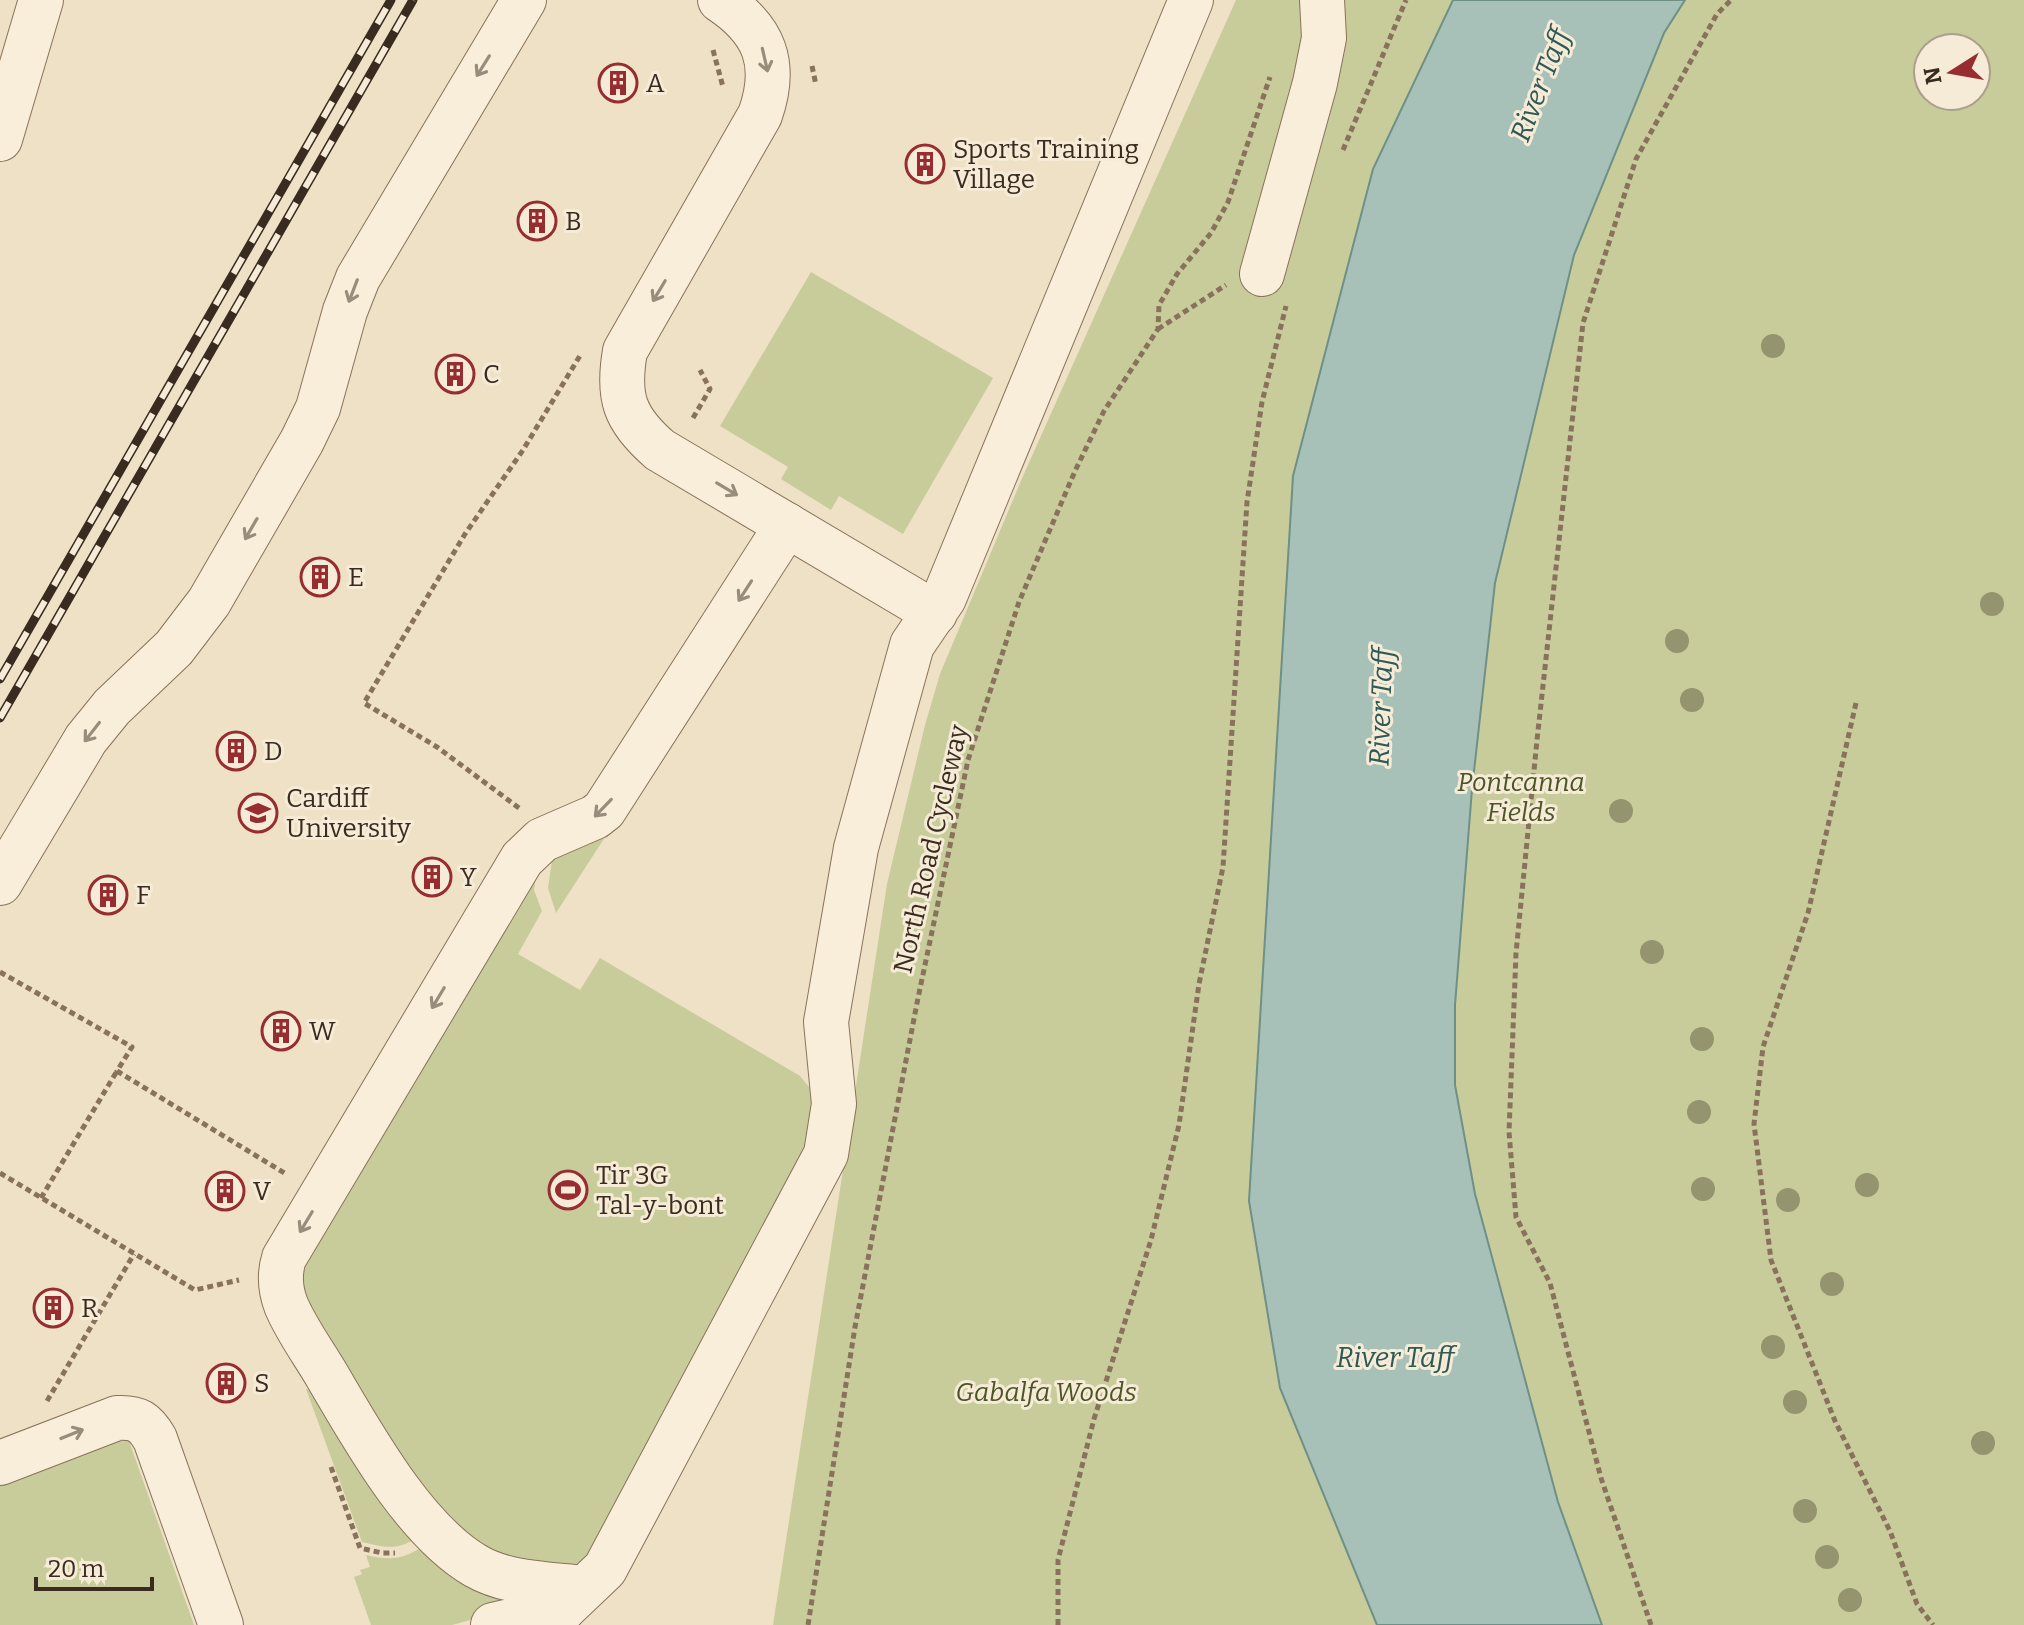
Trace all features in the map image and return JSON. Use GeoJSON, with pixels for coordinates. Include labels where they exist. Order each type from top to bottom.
{"type":"FeatureCollection","features":[{"type":"Feature","properties":{"kind":"street"},"geometry":{"type":"LineString","coordinates":[[0,139],[41,0]]}},
{"type":"Feature","properties":{"kind":"street"},"geometry":{"type":"LineString","coordinates":[[0,883],[86,739],[112,707],[174,648],[209,602],[318,408],[345,311],[358,278],[524,0]]}},
{"type":"Feature","properties":{"kind":"street"},"geometry":{"type":"LineString","coordinates":[[720,0],[742,14],[758,38],[768,69],[767,96],[760,115],[625,351],[620,378],[622,400],[630,419],[660,450],[935,613]]}},
{"type":"Feature","properties":{"kind":"street"},"geometry":{"type":"LineString","coordinates":[[493,1625],[565,1607],[605,1569],[826,1154],[834,1104],[826,1022],[856,848],[912,645],[935,613],[950,584],[1191,0]]}},
{"type":"Feature","properties":{"kind":"street"},"geometry":{"type":"LineString","coordinates":[[1276,284],[1324,38],[1322,0]]}},
{"type":"Feature","properties":{"kind":"street"},"geometry":{"type":"LineString","coordinates":[[565,1607],[477,1567],[434,1532],[382,1465],[300,1331],[286,1306],[279,1273],[284,1258],[522,859],[542,840],[604,810],[787,525]]}},
{"type":"Feature","properties":{"kind":"street"},"geometry":{"type":"LineString","coordinates":[[0,1463],[117,1418],[134,1417],[147,1425],[155,1439],[221,1625]]}},
{"type":"Feature","properties":{"kind":"path"},"geometry":{"type":"LineString","coordinates":[[1341,154],[1406,0]]}},
{"type":"Feature","properties":{"kind":"path"},"geometry":{"type":"LineString","coordinates":[[1651,1625],[1601,1478],[1550,1283],[1516,1217],[1509,1132],[1516,953],[1583,323],[1636,159],[1717,14],[1731,0]]}},
{"type":"Feature","properties":{"kind":"path"},"geometry":{"type":"LineString","coordinates":[[712,48],[725,94]]}},
{"type":"Feature","properties":{"kind":"path","name":"North Road Cycleway"},"geometry":{"type":"LineString","coordinates":[[808,1625],[858,1311],[917,1003],[968,760],[1019,602],[1075,471],[1104,411],[1158,329],[1159,305],[1177,274],[1211,233],[1228,202],[1272,72]]}},
{"type":"Feature","properties":{"kind":"path"},"geometry":{"type":"LineString","coordinates":[[1058,1625],[1058,1560],[1094,1419],[1151,1240],[1179,1125],[1199,984],[1223,867],[1247,502],[1276,284],[1242,274],[1158,329]]}},
{"type":"Feature","properties":{"kind":"path"},"geometry":{"type":"LineString","coordinates":[[521,809],[437,747],[364,703],[465,534],[523,450],[589,341]]}},
{"type":"Feature","properties":{"kind":"path"},"geometry":{"type":"LineString","coordinates":[[693,418],[710,389],[700,370]]}},
{"type":"Feature","properties":{"kind":"path"},"geometry":{"type":"LineString","coordinates":[[1856,703],[1808,913],[1763,1047],[1754,1124],[1771,1260],[1835,1421],[1890,1531],[1917,1604],[1933,1625]]}},
{"type":"Feature","properties":{"kind":"path"},"geometry":{"type":"LineString","coordinates":[[0,972],[132,1047],[41,1198]]}},
{"type":"Feature","properties":{"kind":"path"},"geometry":{"type":"LineString","coordinates":[[117,1071],[321,1196]]}},
{"type":"Feature","properties":{"kind":"path"},"geometry":{"type":"LineString","coordinates":[[0,1173],[195,1290],[250,1277]]}},
{"type":"Feature","properties":{"kind":"path"},"geometry":{"type":"LineString","coordinates":[[41,1409],[134,1254]]}},
{"type":"Feature","properties":{"kind":"green space","name":"Gabalfa Woods"},"geometry":{"type":"Polygon","coordinates":[[[1236,0],[1453,0],[1373,169],[1293,476],[1249,1201],[1280,1388],[1377,1625],[773,1625],[887,884],[925,725],[940,674],[1023,476],[1236,0]]]}},
{"type":"Feature","properties":{"kind":"green space","name":"Pontcanna Fields"},"geometry":{"type":"Polygon","coordinates":[[[1685,0],[2024,0],[2024,1625],[1602,1625],[1558,1502],[1475,1194],[1455,1085],[1455,1005],[1472,789],[1495,583],[1574,255],[1664,33],[1685,0]]]}},
{"type":"Feature","properties":{"kind":"green space"},"geometry":{"type":"Polygon","coordinates":[[[811,272],[993,378],[903,534],[839,496],[831,510],[781,479],[788,467],[720,426],[811,272]]]}},
{"type":"Feature","properties":{"kind":"green space"},"geometry":{"type":"Polygon","coordinates":[[[616,820],[556,913],[548,888],[554,847],[616,820]]]}},
{"type":"Feature","properties":{"kind":"green space","name":"Tir 3G Tal-y-bont"},"geometry":{"type":"Polygon","coordinates":[[[539,857],[534,890],[542,911],[518,954],[580,990],[600,958],[800,1076],[817,1097],[824,1125],[595,1552],[569,1569],[505,1566],[408,1481],[296,1280],[539,857]]]}},
{"type":"Feature","properties":{"kind":"green space"},"geometry":{"type":"Polygon","coordinates":[[[306,1389],[316,1391],[423,1534],[394,1547],[362,1542],[306,1389]]]}},
{"type":"Feature","properties":{"kind":"green space"},"geometry":{"type":"Polygon","coordinates":[[[128,1438],[194,1625],[0,1625],[0,1484],[128,1438]]]}},
{"type":"Feature","properties":{"kind":"green space"},"geometry":{"type":"Polygon","coordinates":[[[430,1542],[499,1588],[510,1609],[452,1625],[371,1625],[354,1577],[362,1574],[360,1570],[370,1567],[366,1555],[400,1557],[430,1542]]]}},
{"type":"Feature","properties":{"kind":"water","name":"River Taff"},"geometry":{"type":"Polygon","coordinates":[[[1453,0],[1685,0],[1664,33],[1574,255],[1495,583],[1472,789],[1455,1005],[1455,1085],[1475,1194],[1558,1502],[1602,1625],[1377,1625],[1280,1388],[1249,1201],[1293,476],[1373,169],[1453,0]]]}},
{"type":"Feature","properties":{"kind":"railway"},"geometry":{"type":"LineString","coordinates":[[0,679],[391,0]]}},
{"type":"Feature","properties":{"kind":"railway"},"geometry":{"type":"LineString","coordinates":[[0,718],[413,0]]}},
{"type":"Feature","properties":{"kind":"place","name":"A"},"geometry":{"type":"Point","coordinates":[618,83]}},
{"type":"Feature","properties":{"kind":"place","name":"Sports Training Village"},"geometry":{"type":"Point","coordinates":[925,164]}},
{"type":"Feature","properties":{"kind":"place","name":"B"},"geometry":{"type":"Point","coordinates":[537,221]}},
{"type":"Feature","properties":{"kind":"place","name":"C"},"geometry":{"type":"Point","coordinates":[455,374]}},
{"type":"Feature","properties":{"kind":"place","name":"E"},"geometry":{"type":"Point","coordinates":[320,577]}},
{"type":"Feature","properties":{"kind":"place","name":"D"},"geometry":{"type":"Point","coordinates":[236,751]}},
{"type":"Feature","properties":{"kind":"place","name":"Cardiff University"},"geometry":{"type":"Point","coordinates":[258,813]}},
{"type":"Feature","properties":{"kind":"place","name":"Y"},"geometry":{"type":"Point","coordinates":[432,877]}},
{"type":"Feature","properties":{"kind":"place","name":"F"},"geometry":{"type":"Point","coordinates":[108,895]}},
{"type":"Feature","properties":{"kind":"place","name":"W"},"geometry":{"type":"Point","coordinates":[281,1031]}},
{"type":"Feature","properties":{"kind":"place","name":"Tir 3G Tal-y-bont"},"geometry":{"type":"Point","coordinates":[568,1190]}},
{"type":"Feature","properties":{"kind":"place","name":"V"},"geometry":{"type":"Point","coordinates":[225,1191]}},
{"type":"Feature","properties":{"kind":"place","name":"R"},"geometry":{"type":"Point","coordinates":[53,1308]}},
{"type":"Feature","properties":{"kind":"place","name":"S"},"geometry":{"type":"Point","coordinates":[226,1383]}}]}
